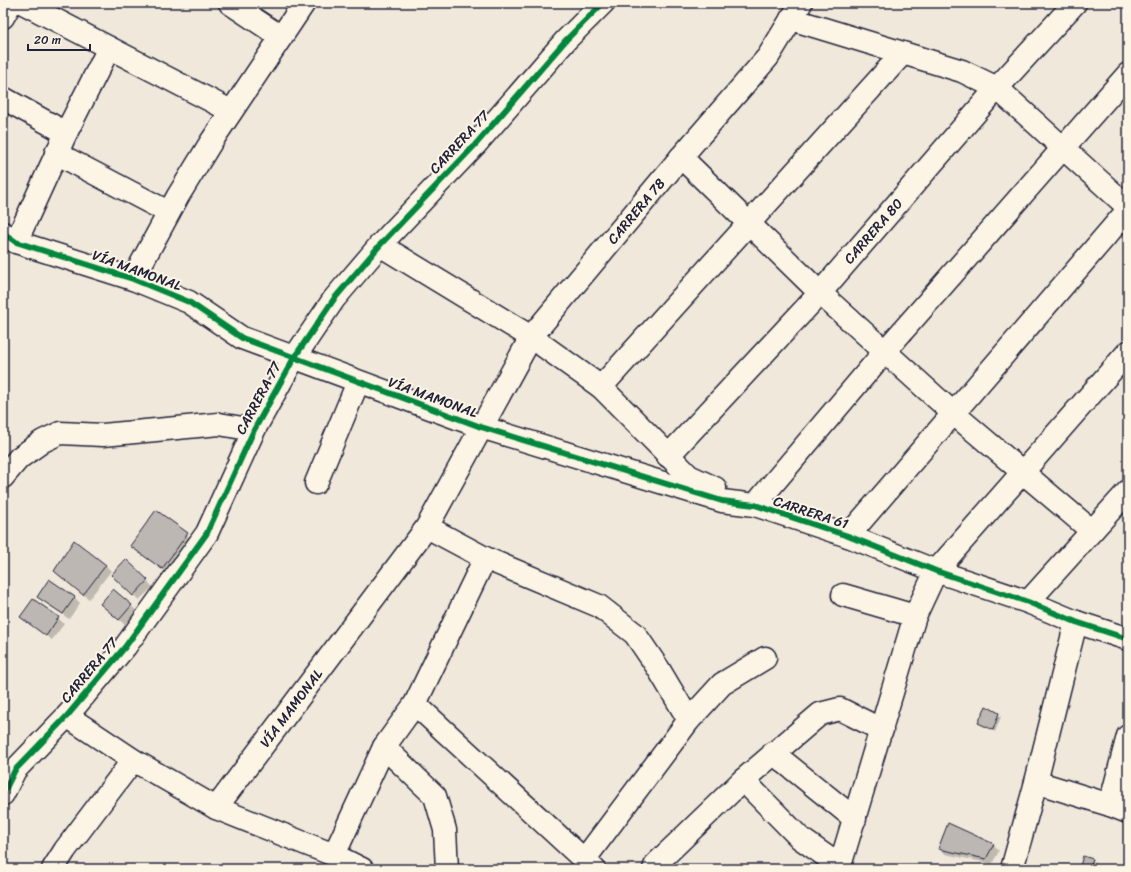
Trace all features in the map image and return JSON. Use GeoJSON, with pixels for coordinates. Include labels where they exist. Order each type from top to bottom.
{"type":"FeatureCollection","features":[{"type":"Feature","properties":{"kind":"street"},"geometry":{"type":"LineString","coordinates":[[3,17],[11,3]]}},
{"type":"Feature","properties":{"kind":"street"},"geometry":{"type":"LineString","coordinates":[[23,3],[231,111]]}},
{"type":"Feature","properties":{"kind":"street"},"geometry":{"type":"LineString","coordinates":[[230,3],[281,37]]}},
{"type":"Feature","properties":{"kind":"street"},"geometry":{"type":"LineString","coordinates":[[133,279],[168,212],[231,111],[304,3]]}},
{"type":"Feature","properties":{"kind":"street","name":"CARRERA 77"},"geometry":{"type":"LineString","coordinates":[[3,794],[15,770],[66,716],[125,647],[206,533],[254,430],[294,358],[334,299],[380,245],[475,144],[566,40],[603,3]]}},
{"type":"Feature","properties":{"kind":"street","name":"CARRERA 80"},"geometry":{"type":"LineString","coordinates":[[668,456],[820,293],[997,88],[1075,3]]}},
{"type":"Feature","properties":{"kind":"street"},"geometry":{"type":"LineString","coordinates":[[796,11],[902,54],[962,71],[997,88],[1061,148],[1128,206]]}},
{"type":"Feature","properties":{"kind":"street","name":"CARRERA 78"},"geometry":{"type":"LineString","coordinates":[[481,427],[531,337],[680,157],[768,57],[796,11]]}},
{"type":"Feature","properties":{"kind":"street"},"geometry":{"type":"LineString","coordinates":[[10,238],[56,153],[109,48]]}},
{"type":"Feature","properties":{"kind":"street"},"geometry":{"type":"LineString","coordinates":[[601,387],[750,224],[902,54]]}},
{"type":"Feature","properties":{"kind":"street"},"geometry":{"type":"LineString","coordinates":[[380,245],[531,337],[601,387],[689,476],[755,505],[885,351],[1061,148],[1128,74]]}},
{"type":"Feature","properties":{"kind":"street"},"geometry":{"type":"LineString","coordinates":[[3,98],[66,133]]}},
{"type":"Feature","properties":{"kind":"street"},"geometry":{"type":"LineString","coordinates":[[56,153],[168,212]]}},
{"type":"Feature","properties":{"kind":"street"},"geometry":{"type":"LineString","coordinates":[[680,157],[820,293],[954,413],[1092,531]]}},
{"type":"Feature","properties":{"kind":"street"},"geometry":{"type":"LineString","coordinates":[[848,536],[1128,210]]}},
{"type":"Feature","properties":{"kind":"street","name":"VÍA MAMONAL"},"geometry":{"type":"LineString","coordinates":[[10,238],[133,279],[189,302],[242,338],[481,427],[427,527],[216,808]]}},
{"type":"Feature","properties":{"kind":"street"},"geometry":{"type":"LineString","coordinates":[[743,780],[800,838],[840,868],[915,616],[936,572],[1128,352]]}},
{"type":"Feature","properties":{"kind":"street"},"geometry":{"type":"LineString","coordinates":[[316,483],[358,382]]}},
{"type":"Feature","properties":{"kind":"street"},"geometry":{"type":"LineString","coordinates":[[3,477],[19,458],[43,441],[60,434],[103,435],[219,424],[254,430]]}},
{"type":"Feature","properties":{"kind":"street","name":"CARRERA 61"},"geometry":{"type":"LineString","coordinates":[[481,427],[722,501],[755,505],[848,536],[936,572],[1028,602],[1076,622],[1127,638]]}},
{"type":"Feature","properties":{"kind":"street"},"geometry":{"type":"LineString","coordinates":[[1028,602],[1128,491]]}},
{"type":"Feature","properties":{"kind":"street"},"geometry":{"type":"LineString","coordinates":[[427,527],[485,558],[599,606],[635,634],[658,668],[689,720]]}},
{"type":"Feature","properties":{"kind":"street"},"geometry":{"type":"LineString","coordinates":[[334,855],[384,747],[415,704],[485,558]]}},
{"type":"Feature","properties":{"kind":"street"},"geometry":{"type":"LineString","coordinates":[[843,595],[915,616]]}},
{"type":"Feature","properties":{"kind":"street"},"geometry":{"type":"LineString","coordinates":[[1017,868],[1036,782],[1076,622]]}},
{"type":"Feature","properties":{"kind":"street"},"geometry":{"type":"LineString","coordinates":[[415,704],[582,863],[689,720],[722,684],[765,658]]}},
{"type":"Feature","properties":{"kind":"street"},"geometry":{"type":"LineString","coordinates":[[654,869],[656,864],[743,780],[820,714],[840,710],[882,730]]}},
{"type":"Feature","properties":{"kind":"street"},"geometry":{"type":"LineString","coordinates":[[66,716],[133,760],[216,808],[334,855],[362,869]]}},
{"type":"Feature","properties":{"kind":"street"},"geometry":{"type":"LineString","coordinates":[[1036,782],[1119,808],[1128,736]]}},
{"type":"Feature","properties":{"kind":"street"},"geometry":{"type":"LineString","coordinates":[[384,747],[435,796],[445,830],[447,869]]}},
{"type":"Feature","properties":{"kind":"street"},"geometry":{"type":"LineString","coordinates":[[773,754],[855,819]]}},
{"type":"Feature","properties":{"kind":"street"},"geometry":{"type":"LineString","coordinates":[[53,869],[65,850],[133,760]]}},
{"type":"Feature","properties":{"kind":"building"},"geometry":{"type":"Polygon","coordinates":[[[156,510],[188,533],[162,569],[130,546],[156,510]]]}},
{"type":"Feature","properties":{"kind":"building"},"geometry":{"type":"Polygon","coordinates":[[[74,540],[106,565],[83,595],[54,571],[74,540]]]}},
{"type":"Feature","properties":{"kind":"building"},"geometry":{"type":"Polygon","coordinates":[[[126,559],[148,580],[133,596],[111,575],[126,559]]]}},
{"type":"Feature","properties":{"kind":"building"},"geometry":{"type":"Polygon","coordinates":[[[49,579],[75,597],[63,614],[37,597],[49,579]]]}},
{"type":"Feature","properties":{"kind":"building"},"geometry":{"type":"Polygon","coordinates":[[[113,589],[132,605],[119,620],[100,604],[113,589]]]}},
{"type":"Feature","properties":{"kind":"building"},"geometry":{"type":"Polygon","coordinates":[[[33,599],[59,617],[46,636],[20,617],[33,599]]]}},
{"type":"Feature","properties":{"kind":"building"},"geometry":{"type":"Polygon","coordinates":[[[986,706],[999,713],[993,730],[978,723],[986,706]]]}},
{"type":"Feature","properties":{"kind":"building"},"geometry":{"type":"Polygon","coordinates":[[[948,823],[994,844],[986,859],[938,849],[948,823]]]}},
{"type":"Feature","properties":{"kind":"building"},"geometry":{"type":"Polygon","coordinates":[[[1128,831],[1128,840],[1125,839],[1128,831]]]}},
{"type":"Feature","properties":{"kind":"building"},"geometry":{"type":"Polygon","coordinates":[[[1083,856],[1093,859],[1090,869],[1079,869],[1083,856]]]}},
{"type":"Feature","properties":{"kind":"cycle path"},"geometry":{"type":"LineString","coordinates":[[3,794],[15,770],[67,716],[125,647],[207,533],[254,430],[294,358],[334,299],[380,245],[475,145],[566,40],[603,3]]}},
{"type":"Feature","properties":{"kind":"cycle path"},"geometry":{"type":"LineString","coordinates":[[3,233],[16,242],[133,279],[189,302],[242,338],[481,427],[722,501],[755,505],[848,536],[936,571],[1028,602],[1076,622],[1128,639]]}}]}
